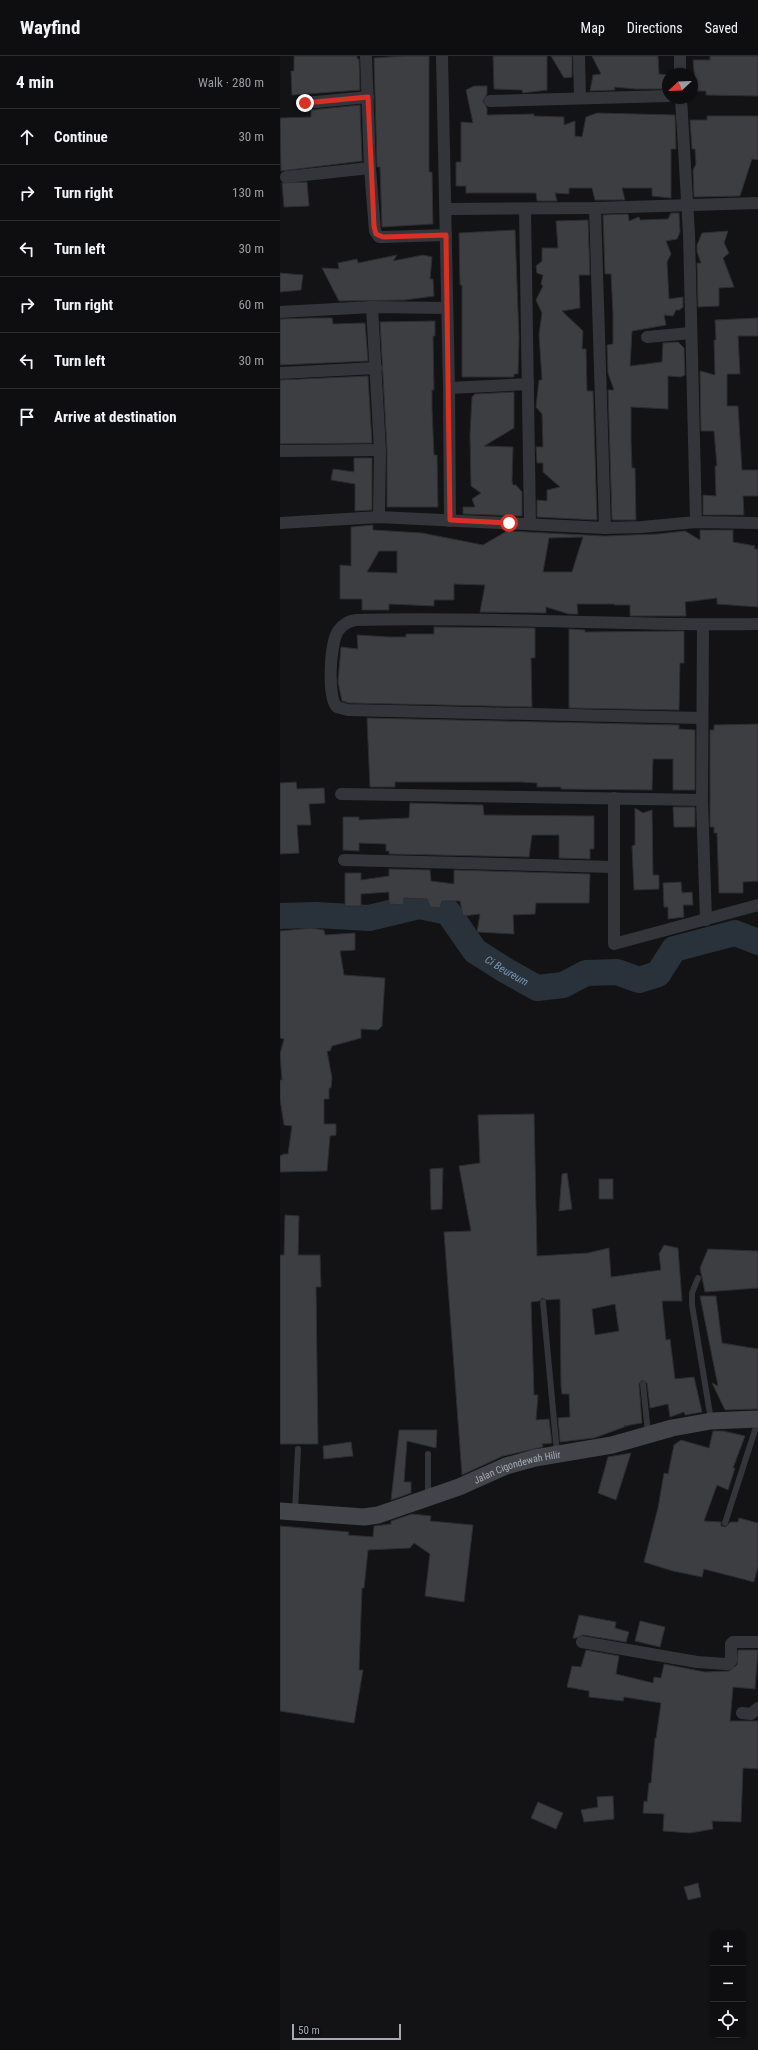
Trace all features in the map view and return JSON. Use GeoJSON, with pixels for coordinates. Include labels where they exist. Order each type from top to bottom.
{"type":"FeatureCollection","features":[{"type":"Feature","properties":{"kind":"street"},"geometry":{"type":"LineString","coordinates":[[366,56],[370,168],[374,226],[376,234],[383,237],[446,235]]}},
{"type":"Feature","properties":{"kind":"street"},"geometry":{"type":"LineString","coordinates":[[442,56],[446,209],[450,520]]}},
{"type":"Feature","properties":{"kind":"street"},"geometry":{"type":"LineString","coordinates":[[579,56],[580,98]]}},
{"type":"Feature","properties":{"kind":"street"},"geometry":{"type":"LineString","coordinates":[[680,56],[680,68]]}},
{"type":"Feature","properties":{"kind":"street"},"geometry":{"type":"LineString","coordinates":[[490,101],[662,96]]}},
{"type":"Feature","properties":{"kind":"street"},"geometry":{"type":"LineString","coordinates":[[305,103],[368,97]]}},
{"type":"Feature","properties":{"kind":"street"},"geometry":{"type":"LineString","coordinates":[[681,104],[687,205],[696,522]]}},
{"type":"Feature","properties":{"kind":"street"},"geometry":{"type":"LineString","coordinates":[[286,177],[370,168]]}},
{"type":"Feature","properties":{"kind":"street"},"geometry":{"type":"LineString","coordinates":[[446,209],[595,208],[758,203]]}},
{"type":"Feature","properties":{"kind":"street"},"geometry":{"type":"LineString","coordinates":[[595,208],[605,528]]}},
{"type":"Feature","properties":{"kind":"street"},"geometry":{"type":"LineString","coordinates":[[525,209],[530,524]]}},
{"type":"Feature","properties":{"kind":"street"},"geometry":{"type":"LineString","coordinates":[[280,312],[372,307],[447,308]]}},
{"type":"Feature","properties":{"kind":"street"},"geometry":{"type":"LineString","coordinates":[[372,307],[380,450],[379,518]]}},
{"type":"Feature","properties":{"kind":"street"},"geometry":{"type":"LineString","coordinates":[[648,337],[691,333]]}},
{"type":"Feature","properties":{"kind":"street"},"geometry":{"type":"LineString","coordinates":[[280,372],[376,368]]}},
{"type":"Feature","properties":{"kind":"street"},"geometry":{"type":"LineString","coordinates":[[449,388],[528,384]]}},
{"type":"Feature","properties":{"kind":"street"},"geometry":{"type":"LineString","coordinates":[[280,451],[380,450]]}},
{"type":"Feature","properties":{"kind":"street"},"geometry":{"type":"LineString","coordinates":[[280,523],[379,518],[605,528],[642,527],[696,522],[758,523]]}},
{"type":"Feature","properties":{"kind":"street"},"geometry":{"type":"LineString","coordinates":[[702,718],[348,710],[337,707],[332,698],[332,646],[339,629],[350,621],[356,620],[419,618],[703,625],[758,624]]}},
{"type":"Feature","properties":{"kind":"street"},"geometry":{"type":"LineString","coordinates":[[703,625],[702,800],[706,920]]}},
{"type":"Feature","properties":{"kind":"street"},"geometry":{"type":"LineString","coordinates":[[341,794],[702,800]]}},
{"type":"Feature","properties":{"kind":"street"},"geometry":{"type":"LineString","coordinates":[[614,798],[614,944],[706,920],[758,904]]}},
{"type":"Feature","properties":{"kind":"street"},"geometry":{"type":"LineString","coordinates":[[344,860],[613,867]]}},
{"type":"Feature","properties":{"kind":"street","name":"Jalan Cigondewah Hilir"},"geometry":{"type":"LineString","coordinates":[[288,1512],[364,1517],[378,1515],[428,1499],[506,1466],[556,1453],[612,1445],[648,1435],[711,1421],[758,1420]]}},
{"type":"Feature","properties":{"kind":"street"},"geometry":{"type":"LineString","coordinates":[[582,1642],[697,1662],[729,1664],[731,1661],[731,1644],[733,1642],[758,1642]]}},
{"type":"Feature","properties":{"kind":"street"},"geometry":{"type":"LineString","coordinates":[[742,1713],[751,1714],[758,1708]]}},
{"type":"Feature","properties":{"kind":"lane"},"geometry":{"type":"LineString","coordinates":[[698,1278],[692,1293],[692,1305],[711,1421]]}},
{"type":"Feature","properties":{"kind":"lane"},"geometry":{"type":"LineString","coordinates":[[543,1302],[556,1453]]}},
{"type":"Feature","properties":{"kind":"lane"},"geometry":{"type":"LineString","coordinates":[[643,1384],[648,1435]]}},
{"type":"Feature","properties":{"kind":"lane"},"geometry":{"type":"LineString","coordinates":[[725,1523],[758,1420]]}},
{"type":"Feature","properties":{"kind":"lane"},"geometry":{"type":"LineString","coordinates":[[288,1512],[298,1449]]}},
{"type":"Feature","properties":{"kind":"lane"},"geometry":{"type":"LineString","coordinates":[[428,1454],[428,1499]]}},
{"type":"Feature","properties":{"kind":"building"},"geometry":{"type":"Polygon","coordinates":[[[294,56],[357,56],[357,59],[359,59],[360,90],[292,95],[291,71],[294,71],[294,56]]]}},
{"type":"Feature","properties":{"kind":"building"},"geometry":{"type":"Polygon","coordinates":[[[429,56],[429,172],[432,172],[433,224],[382,227],[380,167],[377,167],[374,58],[429,56]]]}},
{"type":"Feature","properties":{"kind":"building"},"geometry":{"type":"Polygon","coordinates":[[[493,56],[547,56],[547,90],[523,93],[522,90],[494,89],[493,56]]]}},
{"type":"Feature","properties":{"kind":"building"},"geometry":{"type":"Polygon","coordinates":[[[551,56],[572,56],[572,77],[564,78],[551,56]]]}},
{"type":"Feature","properties":{"kind":"building"},"geometry":{"type":"Polygon","coordinates":[[[592,56],[658,56],[659,74],[662,74],[662,89],[614,87],[615,90],[590,91],[593,75],[601,74],[592,56]]]}},
{"type":"Feature","properties":{"kind":"building"},"geometry":{"type":"Polygon","coordinates":[[[710,56],[758,56],[758,96],[706,95],[706,91],[698,91],[698,68],[694,68],[693,60],[710,60],[710,56]]]}},
{"type":"Feature","properties":{"kind":"building"},"geometry":{"type":"Polygon","coordinates":[[[474,86],[487,86],[487,94],[483,101],[487,108],[487,115],[534,114],[534,116],[564,117],[564,125],[575,121],[575,136],[582,137],[586,117],[597,113],[675,115],[676,149],[671,149],[671,198],[652,196],[652,188],[622,188],[625,200],[595,200],[592,188],[569,188],[569,194],[555,193],[557,201],[537,201],[536,193],[466,193],[466,186],[456,186],[456,162],[461,162],[461,122],[473,123],[466,90],[474,86]]]}},
{"type":"Feature","properties":{"kind":"building"},"geometry":{"type":"Polygon","coordinates":[[[360,105],[362,161],[281,171],[280,118],[311,117],[311,110],[360,105]]]}},
{"type":"Feature","properties":{"kind":"building"},"geometry":{"type":"Polygon","coordinates":[[[707,116],[758,116],[758,160],[752,159],[740,196],[694,197],[693,170],[696,164],[695,149],[692,149],[690,120],[707,120],[707,116]]]}},
{"type":"Feature","properties":{"kind":"building"},"geometry":{"type":"Polygon","coordinates":[[[307,182],[309,206],[284,207],[282,183],[307,182]]]}},
{"type":"Feature","properties":{"kind":"building"},"geometry":{"type":"Polygon","coordinates":[[[671,213],[679,213],[680,232],[677,239],[666,241],[671,254],[667,262],[669,299],[683,297],[683,308],[676,310],[673,316],[664,315],[666,325],[632,331],[630,366],[662,362],[663,343],[678,342],[684,348],[685,375],[681,377],[668,376],[668,409],[631,407],[632,468],[635,468],[636,520],[612,520],[608,390],[614,390],[608,373],[607,345],[613,344],[613,314],[611,274],[605,274],[603,215],[628,214],[629,221],[639,217],[640,220],[668,219],[671,213]]]}},
{"type":"Feature","properties":{"kind":"building"},"geometry":{"type":"Polygon","coordinates":[[[588,220],[590,275],[579,275],[580,308],[562,311],[583,331],[582,349],[586,349],[587,391],[593,391],[597,520],[537,517],[537,500],[547,501],[547,490],[560,487],[543,472],[543,463],[537,463],[536,447],[543,447],[542,414],[536,407],[539,380],[542,380],[539,334],[542,313],[536,300],[543,286],[541,284],[543,275],[537,273],[536,266],[542,261],[542,248],[558,248],[556,221],[588,220]]]}},
{"type":"Feature","properties":{"kind":"building"},"geometry":{"type":"Polygon","coordinates":[[[515,230],[519,338],[518,374],[514,374],[514,377],[462,377],[462,285],[460,285],[459,233],[515,230]]]}},
{"type":"Feature","properties":{"kind":"building"},"geometry":{"type":"Polygon","coordinates":[[[728,231],[724,243],[729,253],[723,258],[734,287],[719,288],[719,306],[698,307],[697,263],[701,263],[697,252],[697,245],[702,233],[728,231]]]}},
{"type":"Feature","properties":{"kind":"building"},"geometry":{"type":"Polygon","coordinates":[[[397,255],[393,261],[423,255],[432,257],[430,279],[433,279],[434,296],[405,300],[339,301],[322,268],[339,269],[338,263],[357,259],[358,263],[397,255]]]}},
{"type":"Feature","properties":{"kind":"building"},"geometry":{"type":"Polygon","coordinates":[[[280,273],[303,275],[301,290],[280,292],[280,273]]]}},
{"type":"Feature","properties":{"kind":"building"},"geometry":{"type":"Polygon","coordinates":[[[332,318],[333,324],[365,323],[368,361],[280,365],[280,319],[332,318]]]}},
{"type":"Feature","properties":{"kind":"building"},"geometry":{"type":"Polygon","coordinates":[[[758,318],[758,336],[738,336],[740,374],[727,374],[727,406],[738,406],[742,470],[758,470],[758,496],[743,496],[744,515],[703,515],[703,495],[716,496],[715,466],[717,466],[714,431],[701,431],[700,371],[715,375],[715,320],[758,318]]]}},
{"type":"Feature","properties":{"kind":"building"},"geometry":{"type":"Polygon","coordinates":[[[435,321],[435,336],[433,336],[434,390],[432,390],[432,409],[434,455],[437,455],[438,507],[387,507],[387,450],[380,322],[435,321]]]}},
{"type":"Feature","properties":{"kind":"building"},"geometry":{"type":"Polygon","coordinates":[[[368,376],[372,443],[280,444],[280,380],[368,376]]]}},
{"type":"Feature","properties":{"kind":"building"},"geometry":{"type":"Polygon","coordinates":[[[514,392],[514,428],[484,446],[513,447],[512,481],[513,485],[516,485],[522,492],[522,516],[463,514],[463,507],[475,507],[472,499],[481,493],[471,486],[470,435],[472,397],[475,394],[514,392]]]}},
{"type":"Feature","properties":{"kind":"building"},"geometry":{"type":"Polygon","coordinates":[[[354,458],[372,458],[372,510],[355,511],[355,484],[331,480],[333,469],[354,472],[354,458]]]}},
{"type":"Feature","properties":{"kind":"building"},"geometry":{"type":"Polygon","coordinates":[[[373,525],[373,530],[422,533],[483,545],[507,531],[605,536],[658,534],[685,531],[700,540],[700,530],[733,530],[733,542],[755,546],[754,549],[758,549],[758,607],[717,604],[717,598],[685,602],[686,616],[630,616],[630,605],[614,604],[577,604],[578,614],[569,614],[546,607],[546,613],[480,612],[485,585],[454,584],[454,600],[434,600],[434,606],[389,604],[389,610],[362,610],[362,599],[340,599],[340,565],[351,566],[351,527],[373,525]],[[583,537],[549,538],[543,572],[572,572],[583,537]],[[379,551],[367,572],[397,573],[397,551],[379,551]]]}},
{"type":"Feature","properties":{"kind":"building"},"geometry":{"type":"Polygon","coordinates":[[[434,627],[535,628],[535,658],[531,658],[532,707],[349,703],[342,701],[338,682],[341,647],[358,649],[357,635],[406,637],[406,634],[434,634],[434,627]]]}},
{"type":"Feature","properties":{"kind":"building"},"geometry":{"type":"Polygon","coordinates":[[[569,629],[585,630],[585,632],[684,631],[684,663],[680,663],[679,710],[569,708],[569,629]]]}},
{"type":"Feature","properties":{"kind":"building"},"geometry":{"type":"Polygon","coordinates":[[[367,718],[679,725],[679,729],[695,730],[695,790],[673,790],[673,759],[653,759],[652,790],[561,789],[561,787],[537,787],[537,783],[521,782],[395,782],[395,787],[370,787],[367,718]]]}},
{"type":"Feature","properties":{"kind":"building"},"geometry":{"type":"Polygon","coordinates":[[[758,724],[758,881],[743,882],[743,893],[719,893],[717,833],[714,833],[714,827],[710,827],[710,730],[714,730],[714,725],[758,724]]]}},
{"type":"Feature","properties":{"kind":"building"},"geometry":{"type":"Polygon","coordinates":[[[296,782],[297,789],[324,788],[325,803],[309,804],[311,825],[297,825],[299,853],[280,854],[280,783],[296,782]]]}},
{"type":"Feature","properties":{"kind":"building"},"geometry":{"type":"Polygon","coordinates":[[[410,803],[483,805],[484,815],[594,816],[594,849],[590,849],[590,859],[559,858],[559,835],[532,835],[529,857],[389,854],[389,851],[386,851],[386,844],[359,843],[359,851],[343,850],[343,817],[359,817],[359,820],[409,818],[410,803]]]}},
{"type":"Feature","properties":{"kind":"building"},"geometry":{"type":"Polygon","coordinates":[[[673,807],[695,807],[695,827],[674,827],[673,807]]]}},
{"type":"Feature","properties":{"kind":"building"},"geometry":{"type":"Polygon","coordinates":[[[635,808],[643,813],[652,810],[653,875],[659,875],[659,889],[634,890],[632,846],[635,845],[635,808]]]}},
{"type":"Feature","properties":{"kind":"building"},"geometry":{"type":"Polygon","coordinates":[[[389,869],[430,870],[431,881],[454,884],[454,870],[590,874],[589,903],[536,903],[535,914],[513,915],[514,934],[477,932],[480,914],[463,916],[460,901],[442,901],[440,908],[430,907],[427,899],[404,898],[404,905],[389,904],[389,892],[361,894],[361,906],[345,906],[345,873],[361,873],[361,880],[389,876],[389,869]]]}},
{"type":"Feature","properties":{"kind":"building"},"geometry":{"type":"Polygon","coordinates":[[[681,882],[682,893],[692,892],[693,905],[683,905],[684,917],[668,919],[668,907],[664,907],[663,883],[681,882]]]}},
{"type":"Feature","properties":{"kind":"building"},"geometry":{"type":"Polygon","coordinates":[[[311,928],[324,930],[325,935],[355,933],[355,950],[340,951],[344,975],[385,978],[382,1026],[378,1030],[361,1029],[361,1038],[332,1046],[330,1051],[327,1051],[332,1078],[331,1088],[329,1088],[329,1099],[324,1099],[324,1124],[336,1124],[336,1135],[330,1136],[327,1171],[280,1172],[280,1156],[288,1154],[292,1126],[284,1125],[280,1099],[280,1080],[282,1080],[280,1054],[284,1039],[280,1038],[280,931],[311,928]]]}},
{"type":"Feature","properties":{"kind":"building"},"geometry":{"type":"Polygon","coordinates":[[[534,1114],[537,1256],[588,1253],[609,1248],[611,1277],[661,1270],[659,1254],[664,1245],[678,1248],[682,1301],[662,1301],[666,1340],[670,1339],[675,1379],[694,1377],[702,1412],[685,1415],[684,1412],[670,1417],[668,1404],[650,1408],[647,1383],[642,1380],[639,1384],[642,1423],[624,1426],[627,1426],[594,1438],[560,1442],[558,1418],[570,1417],[569,1394],[562,1394],[561,1386],[560,1299],[547,1300],[542,1298],[539,1301],[531,1302],[534,1395],[538,1395],[536,1420],[549,1419],[552,1443],[542,1444],[543,1447],[503,1456],[462,1475],[444,1232],[471,1231],[459,1166],[480,1163],[478,1115],[534,1114]],[[615,1304],[592,1309],[595,1335],[619,1331],[615,1304]]]}},
{"type":"Feature","properties":{"kind":"building"},"geometry":{"type":"Polygon","coordinates":[[[443,1168],[442,1209],[431,1210],[430,1169],[443,1168]]]}},
{"type":"Feature","properties":{"kind":"building"},"geometry":{"type":"Polygon","coordinates":[[[567,1173],[572,1209],[559,1211],[562,1174],[567,1173]]]}},
{"type":"Feature","properties":{"kind":"building"},"geometry":{"type":"Polygon","coordinates":[[[599,1179],[613,1179],[613,1199],[599,1199],[599,1179]]]}},
{"type":"Feature","properties":{"kind":"building"},"geometry":{"type":"Polygon","coordinates":[[[285,1215],[299,1216],[298,1255],[320,1255],[321,1287],[316,1287],[318,1444],[280,1444],[280,1255],[284,1255],[285,1215]]]}},
{"type":"Feature","properties":{"kind":"building"},"geometry":{"type":"Polygon","coordinates":[[[708,1249],[758,1251],[758,1288],[705,1292],[700,1268],[708,1249]]]}},
{"type":"Feature","properties":{"kind":"building"},"geometry":{"type":"Polygon","coordinates":[[[700,1296],[716,1296],[722,1343],[758,1349],[758,1409],[725,1410],[712,1383],[718,1386],[700,1296]]]}},
{"type":"Feature","properties":{"kind":"building"},"geometry":{"type":"Polygon","coordinates":[[[399,1430],[437,1430],[436,1448],[407,1441],[404,1482],[411,1482],[411,1493],[391,1500],[399,1430]]]}},
{"type":"Feature","properties":{"kind":"building"},"geometry":{"type":"Polygon","coordinates":[[[713,1431],[723,1431],[745,1436],[733,1468],[735,1468],[728,1490],[717,1485],[704,1521],[721,1522],[721,1526],[726,1527],[730,1522],[738,1522],[739,1518],[758,1523],[758,1566],[754,1582],[704,1569],[702,1577],[673,1571],[644,1562],[658,1508],[664,1473],[668,1474],[674,1445],[681,1440],[709,1448],[713,1431]]]}},
{"type":"Feature","properties":{"kind":"building"},"geometry":{"type":"Polygon","coordinates":[[[351,1442],[353,1456],[324,1459],[323,1446],[351,1442]]]}},
{"type":"Feature","properties":{"kind":"building"},"geometry":{"type":"Polygon","coordinates":[[[631,1453],[616,1500],[598,1493],[608,1457],[631,1453]]]}},
{"type":"Feature","properties":{"kind":"building"},"geometry":{"type":"Polygon","coordinates":[[[412,1514],[431,1516],[430,1521],[473,1525],[464,1602],[425,1596],[430,1554],[414,1543],[410,1548],[368,1550],[364,1588],[362,1588],[359,1670],[363,1670],[354,1723],[280,1711],[280,1526],[349,1532],[348,1535],[373,1537],[374,1526],[391,1524],[391,1521],[412,1514]]]}},
{"type":"Feature","properties":{"kind":"building"},"geometry":{"type":"Polygon","coordinates":[[[579,1615],[616,1622],[615,1628],[629,1632],[626,1642],[583,1635],[573,1638],[579,1615]]]}},
{"type":"Feature","properties":{"kind":"building"},"geometry":{"type":"Polygon","coordinates":[[[640,1621],[665,1627],[660,1647],[635,1641],[640,1621]]]}},
{"type":"Feature","properties":{"kind":"building"},"geometry":{"type":"Polygon","coordinates":[[[586,1650],[619,1656],[616,1674],[653,1683],[654,1677],[661,1678],[664,1664],[705,1672],[729,1671],[737,1665],[738,1650],[758,1650],[755,1689],[733,1687],[730,1721],[758,1721],[758,1769],[743,1768],[741,1822],[712,1821],[713,1829],[690,1833],[663,1831],[664,1814],[643,1813],[644,1801],[647,1802],[649,1783],[651,1783],[655,1738],[661,1703],[624,1697],[623,1701],[589,1697],[589,1691],[567,1687],[572,1666],[581,1667],[586,1650]]]}},
{"type":"Feature","properties":{"kind":"building"},"geometry":{"type":"Polygon","coordinates":[[[613,1796],[614,1819],[584,1822],[581,1810],[598,1807],[597,1797],[613,1796]]]}},
{"type":"Feature","properties":{"kind":"building"},"geometry":{"type":"Polygon","coordinates":[[[538,1802],[563,1813],[556,1829],[531,1818],[538,1802]]]}},
{"type":"Feature","properties":{"kind":"building"},"geometry":{"type":"Polygon","coordinates":[[[698,1883],[701,1897],[688,1900],[684,1887],[698,1883]]]}},
{"type":"Feature","properties":{"kind":"waterway","name":"Ci Beureum"},"geometry":{"type":"LineString","coordinates":[[280,916],[316,915],[369,918],[419,906],[448,912],[475,951],[537,988],[563,985],[586,973],[617,972],[639,980],[658,974],[674,949],[735,933],[758,942]]}},
{"type":"Feature","properties":{"kind":"route"},"geometry":{"type":"LineString","coordinates":[[305,103],[368,97],[370,168],[374,226],[376,234],[379,237],[446,235],[450,520],[509,523]]}}]}
